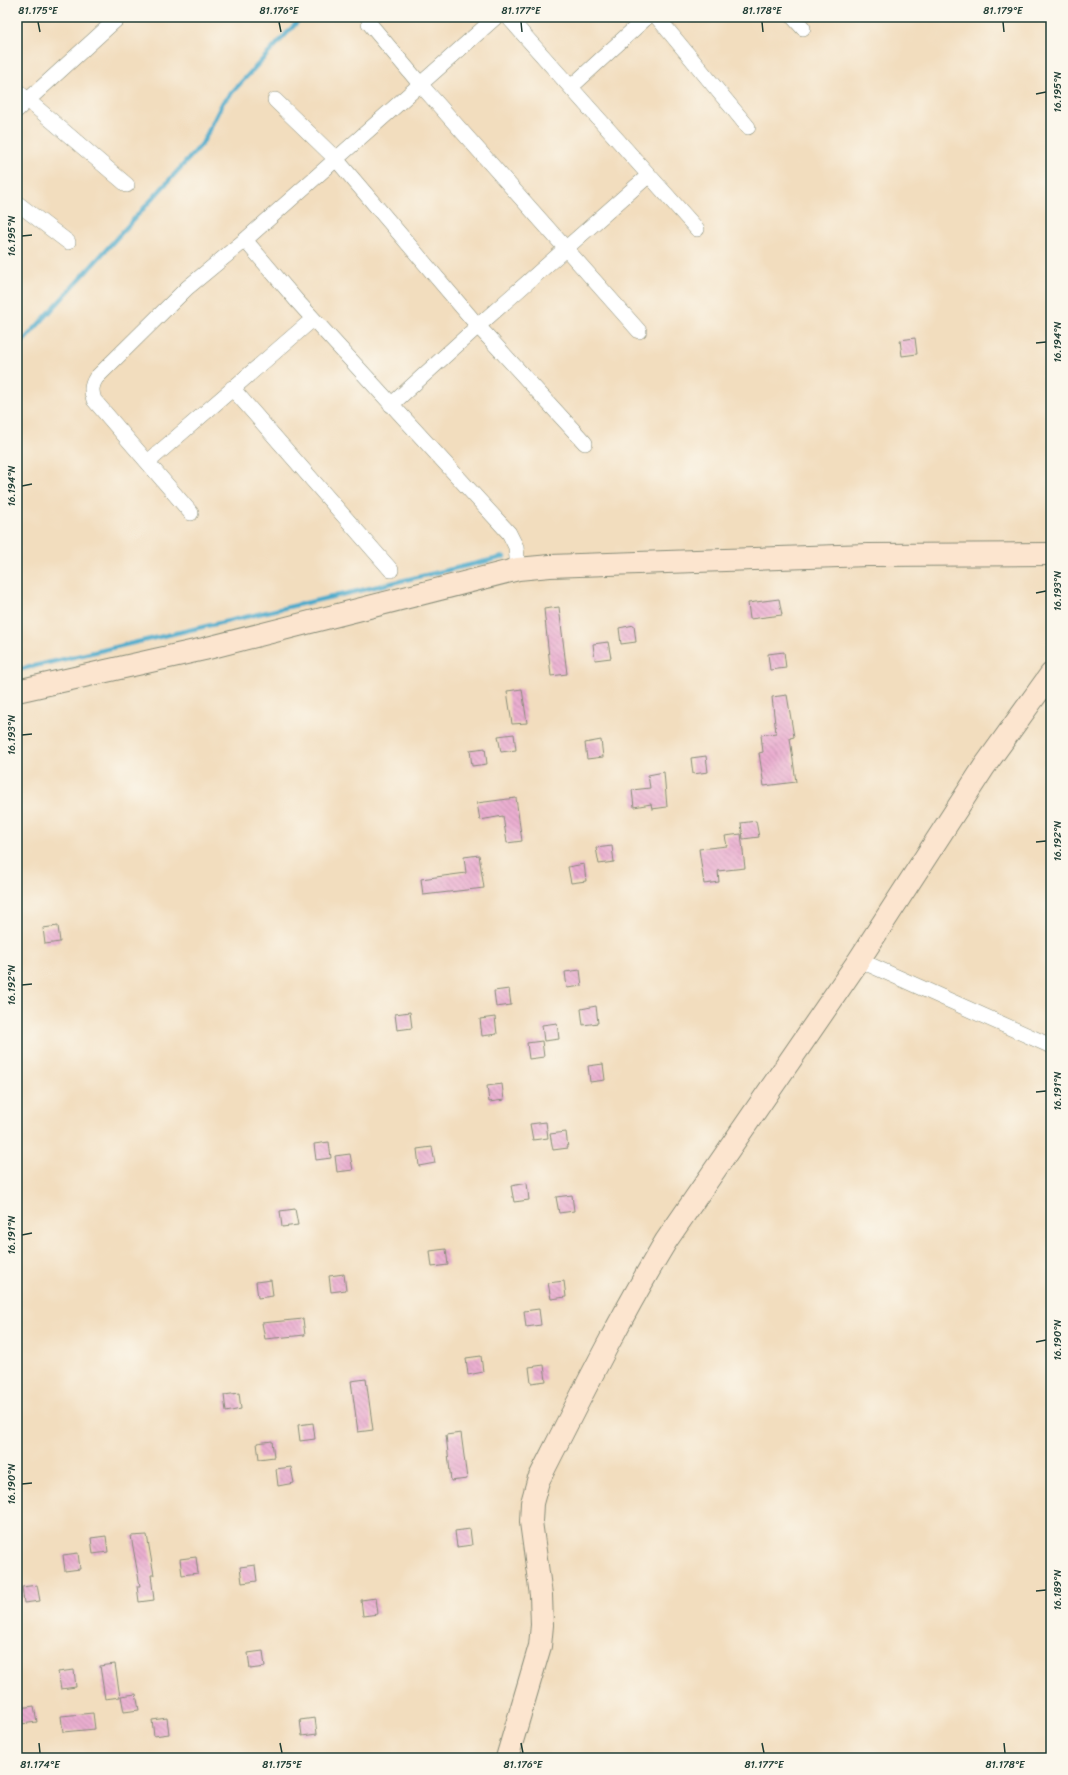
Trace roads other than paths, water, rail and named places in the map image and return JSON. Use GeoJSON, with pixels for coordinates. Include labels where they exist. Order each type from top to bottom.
{"type":"FeatureCollection","features":[{"type":"Feature","properties":{"kind":"main road"},"geometry":{"type":"LineString","coordinates":[[17,691],[204,649],[517,559],[550,566],[868,555],[1051,554]]}},
{"type":"Feature","properties":{"kind":"main road"},"geometry":{"type":"LineString","coordinates":[[507,1758],[540,1646],[542,1625],[541,1595],[531,1522],[532,1503],[538,1481],[603,1353],[658,1254],[859,960],[984,767],[1051,674]]}},
{"type":"Feature","properties":{"kind":"street"},"geometry":{"type":"LineString","coordinates":[[17,110],[22,95],[119,17]]}},
{"type":"Feature","properties":{"kind":"street"},"geometry":{"type":"LineString","coordinates":[[192,513],[94,400],[91,386],[96,378],[187,288],[245,240],[496,17]]}},
{"type":"Feature","properties":{"kind":"street"},"geometry":{"type":"LineString","coordinates":[[508,17],[697,229]]}},
{"type":"Feature","properties":{"kind":"street"},"geometry":{"type":"LineString","coordinates":[[571,87],[647,17]]}},
{"type":"Feature","properties":{"kind":"street"},"geometry":{"type":"LineString","coordinates":[[657,17],[748,127]]}},
{"type":"Feature","properties":{"kind":"street"},"geometry":{"type":"LineString","coordinates":[[369,23],[420,84],[639,331]]}},
{"type":"Feature","properties":{"kind":"street"},"geometry":{"type":"LineString","coordinates":[[22,95],[127,185]]}},
{"type":"Feature","properties":{"kind":"street"},"geometry":{"type":"LineString","coordinates":[[275,100],[336,159],[478,326],[585,443]]}},
{"type":"Feature","properties":{"kind":"street"},"geometry":{"type":"LineString","coordinates":[[391,406],[478,326],[649,175]]}},
{"type":"Feature","properties":{"kind":"street"},"geometry":{"type":"LineString","coordinates":[[17,202],[68,242]]}},
{"type":"Feature","properties":{"kind":"street"},"geometry":{"type":"LineString","coordinates":[[245,240],[391,406],[508,534],[517,559]]}},
{"type":"Feature","properties":{"kind":"street"},"geometry":{"type":"LineString","coordinates":[[148,462],[232,388],[314,319]]}},
{"type":"Feature","properties":{"kind":"street"},"geometry":{"type":"LineString","coordinates":[[232,388],[391,570]]}},
{"type":"Feature","properties":{"kind":"street"},"geometry":{"type":"LineString","coordinates":[[859,960],[1051,1046]]}},
{"type":"Feature","properties":{"kind":"waterway"},"geometry":{"type":"LineString","coordinates":[[17,348],[202,144],[223,102],[302,17]]}},
{"type":"Feature","properties":{"kind":"waterway"},"geometry":{"type":"LineString","coordinates":[[17,670],[504,557]]}}]}
